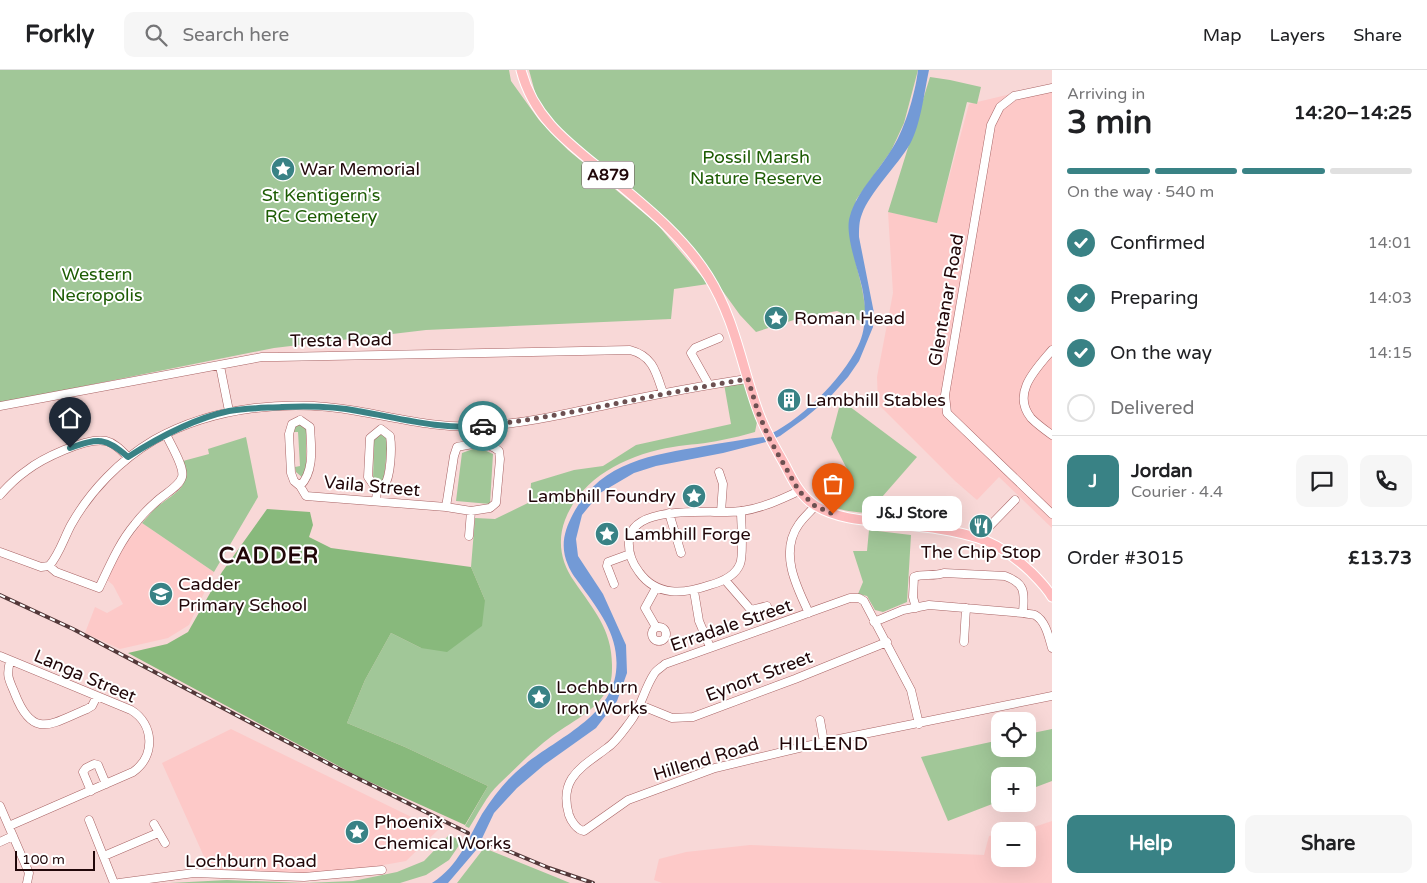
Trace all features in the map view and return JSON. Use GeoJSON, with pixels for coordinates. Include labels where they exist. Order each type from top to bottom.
{"type":"FeatureCollection","features":[{"type":"Feature","properties":{"kind":"main road","name":"A879"},"geometry":{"type":"LineString","coordinates":[[521,70],[529,94],[545,119],[562,138],[642,204],[678,237],[697,260],[725,305],[766,431],[799,491],[815,506],[833,514],[930,528],[978,538],[994,545],[1018,560],[1051,593]]}},
{"type":"Feature","properties":{"kind":"street","name":"Glentanar Road"},"geometry":{"type":"LineString","coordinates":[[1052,88],[1014,96],[1000,107],[991,125],[945,395],[947,413],[1052,514]]}},
{"type":"Feature","properties":{"kind":"street"},"geometry":{"type":"LineString","coordinates":[[709,385],[691,353],[695,348],[719,338]]}},
{"type":"Feature","properties":{"kind":"street","name":"Tresta Road"},"geometry":{"type":"LineString","coordinates":[[0,406],[262,358],[630,350],[640,353],[648,359],[656,372],[663,393]]}},
{"type":"Feature","properties":{"kind":"street"},"geometry":{"type":"LineString","coordinates":[[1052,350],[1029,377],[1024,390],[1024,405],[1031,417],[1052,436]]}},
{"type":"Feature","properties":{"kind":"street"},"geometry":{"type":"LineString","coordinates":[[220,366],[228,411]]}},
{"type":"Feature","properties":{"kind":"street"},"geometry":{"type":"LineString","coordinates":[[49,566],[81,508],[128,457],[166,434],[228,411],[300,406],[333,408],[449,426],[480,426],[547,418],[663,393],[748,379]]}},
{"type":"Feature","properties":{"kind":"street","name":"Vaila Street"},"geometry":{"type":"LineString","coordinates":[[300,406],[300,420]]}},
{"type":"Feature","properties":{"kind":"street"},"geometry":{"type":"LineString","coordinates":[[376,501],[377,490],[368,477],[370,438],[381,429],[382,415]]}},
{"type":"Feature","properties":{"kind":"street","name":"Vaila Street"},"geometry":{"type":"LineString","coordinates":[[300,420],[310,427],[310,471],[307,479],[300,486]]}},
{"type":"Feature","properties":{"kind":"street","name":"Vaila Street"},"geometry":{"type":"LineString","coordinates":[[300,420],[292,424],[289,434],[291,473],[306,496],[446,507],[471,511]]}},
{"type":"Feature","properties":{"kind":"street"},"geometry":{"type":"LineString","coordinates":[[479,442],[480,426]]}},
{"type":"Feature","properties":{"kind":"street"},"geometry":{"type":"LineString","coordinates":[[377,490],[384,486],[388,478],[392,447],[390,436],[381,429]]}},
{"type":"Feature","properties":{"kind":"street"},"geometry":{"type":"LineString","coordinates":[[0,552],[41,567],[49,566],[56,572],[99,588],[117,549],[135,523],[180,482],[183,472],[166,434]]}},
{"type":"Feature","properties":{"kind":"street"},"geometry":{"type":"LineString","coordinates":[[0,495],[28,469],[54,454],[87,442],[106,441],[128,457]]}},
{"type":"Feature","properties":{"kind":"street"},"geometry":{"type":"LineString","coordinates":[[446,507],[457,447],[479,442],[491,445],[499,451],[496,503],[490,508],[471,511],[469,536]]}},
{"type":"Feature","properties":{"kind":"street"},"geometry":{"type":"LineString","coordinates":[[720,472],[722,484],[721,512]]}},
{"type":"Feature","properties":{"kind":"street"},"geometry":{"type":"LineString","coordinates":[[741,511],[742,542],[740,564],[729,578],[725,580],[694,591],[679,593],[656,588],[642,577],[632,560],[629,540],[633,529],[645,520],[670,513],[741,511],[770,504],[799,491]]}},
{"type":"Feature","properties":{"kind":"street"},"geometry":{"type":"LineString","coordinates":[[978,538],[1015,500]]}},
{"type":"Feature","properties":{"kind":"street"},"geometry":{"type":"LineString","coordinates":[[809,613],[795,584],[789,547],[799,524],[815,506]]}},
{"type":"Feature","properties":{"kind":"street"},"geometry":{"type":"LineString","coordinates":[[670,513],[682,553]]}},
{"type":"Feature","properties":{"kind":"street"},"geometry":{"type":"LineString","coordinates":[[614,584],[607,566],[608,562],[630,554]]}},
{"type":"Feature","properties":{"kind":"street"},"geometry":{"type":"LineString","coordinates":[[916,608],[913,597],[914,577],[918,575],[936,576],[944,573],[953,573],[1005,576],[1012,579],[1019,584],[1024,592],[1023,613]]}},
{"type":"Feature","properties":{"kind":"street"},"geometry":{"type":"LineString","coordinates":[[725,580],[751,610],[767,606]]}},
{"type":"Feature","properties":{"kind":"street"},"geometry":{"type":"LineString","coordinates":[[656,588],[646,608],[656,628]]}},
{"type":"Feature","properties":{"kind":"street"},"geometry":{"type":"LineString","coordinates":[[694,591],[699,620],[710,647]]}},
{"type":"Feature","properties":{"kind":"street","name":"Erradale Street"},"geometry":{"type":"LineString","coordinates":[[584,831],[580,830],[570,819],[565,797],[567,787],[571,779],[586,762],[609,747],[631,720],[654,673],[665,664],[850,598],[859,598],[864,601],[874,622]]}},
{"type":"Feature","properties":{"kind":"street"},"geometry":{"type":"LineString","coordinates":[[919,724],[911,690],[874,622],[903,610],[929,605],[1023,613],[1035,615],[1043,622],[1052,648]]}},
{"type":"Feature","properties":{"kind":"street"},"geometry":{"type":"LineString","coordinates":[[964,642],[966,608]]}},
{"type":"Feature","properties":{"kind":"street","name":"Eynort Street"},"geometry":{"type":"LineString","coordinates":[[640,705],[672,718],[693,717],[886,642]]}},
{"type":"Feature","properties":{"kind":"street","name":"Langa Street"},"geometry":{"type":"LineString","coordinates":[[0,656],[124,706],[144,721],[149,734],[148,752],[140,766],[130,774],[9,826]]}},
{"type":"Feature","properties":{"kind":"street"},"geometry":{"type":"LineString","coordinates":[[10,660],[7,673],[10,682],[21,709],[27,718],[34,723],[49,725],[87,709],[92,706],[97,696]]}},
{"type":"Feature","properties":{"kind":"street","name":"Hillend Road"},"geometry":{"type":"LineString","coordinates":[[584,831],[628,800],[715,768],[824,742],[1052,696]]}},
{"type":"Feature","properties":{"kind":"street"},"geometry":{"type":"LineString","coordinates":[[820,720],[824,742]]}},
{"type":"Feature","properties":{"kind":"street"},"geometry":{"type":"LineString","coordinates":[[91,791],[84,773],[86,768],[94,764],[98,765],[106,784]]}},
{"type":"Feature","properties":{"kind":"street"},"geometry":{"type":"LineString","coordinates":[[0,806],[29,874],[27,883]]}},
{"type":"Feature","properties":{"kind":"street"},"geometry":{"type":"LineString","coordinates":[[89,820],[114,883]]}},
{"type":"Feature","properties":{"kind":"street"},"geometry":{"type":"LineString","coordinates":[[154,824],[164,843]]}},
{"type":"Feature","properties":{"kind":"street"},"geometry":{"type":"LineString","coordinates":[[104,856],[158,833]]}},
{"type":"Feature","properties":{"kind":"street"},"geometry":{"type":"LineString","coordinates":[[0,842],[13,836]]}},
{"type":"Feature","properties":{"kind":"street","name":"Lochburn Road"},"geometry":{"type":"LineString","coordinates":[[119,883],[198,873],[304,877],[382,870]]}},
{"type":"Feature","properties":{"kind":"shaded area"},"geometry":{"type":"Polygon","coordinates":[[[1052,84],[1052,528],[999,477],[977,500],[955,481],[878,404],[877,377],[893,293],[888,212],[937,222],[969,104],[1052,84]]]}},
{"type":"Feature","properties":{"kind":"shaded area","name":"Cadder Primary School"},"geometry":{"type":"Polygon","coordinates":[[[142,523],[214,572],[189,625],[168,638],[120,649],[85,633],[95,607],[107,613],[123,604],[113,585],[107,580],[115,559],[142,523]]]}},
{"type":"Feature","properties":{"kind":"shaded area"},"geometry":{"type":"Polygon","coordinates":[[[231,729],[438,830],[406,861],[361,869],[300,873],[210,870],[162,763],[231,729]]]}},
{"type":"Feature","properties":{"kind":"shaded area"},"geometry":{"type":"Polygon","coordinates":[[[1052,821],[1052,883],[662,883],[654,880],[659,859],[686,852],[750,845],[984,855],[989,836],[991,836],[991,867],[1036,867],[1036,826],[1052,821]]]}},
{"type":"Feature","properties":{"kind":"green space","name":"St Kentigern's RC Cemetery"},"geometry":{"type":"Polygon","coordinates":[[[0,70],[509,70],[511,81],[539,120],[568,150],[657,224],[708,284],[674,289],[671,319],[426,330],[274,348],[0,403],[0,70]]]}},
{"type":"Feature","properties":{"kind":"green space","name":"Possil Marsh Nature Reserve"},"geometry":{"type":"Polygon","coordinates":[[[529,70],[918,70],[904,123],[891,151],[856,200],[851,243],[862,288],[866,312],[865,323],[837,311],[800,318],[756,332],[740,315],[696,254],[615,176],[558,128],[539,107],[529,70]]]}},
{"type":"Feature","properties":{"kind":"green space"},"geometry":{"type":"Polygon","coordinates":[[[930,77],[981,87],[977,104],[967,102],[937,223],[888,212],[930,77]]]}},
{"type":"Feature","properties":{"kind":"green space"},"geometry":{"type":"Polygon","coordinates":[[[746,381],[757,422],[755,432],[716,441],[656,450],[640,455],[595,479],[573,505],[565,520],[561,536],[563,559],[570,574],[605,630],[611,652],[611,680],[607,690],[594,706],[552,736],[525,759],[499,784],[469,828],[465,826],[488,786],[405,747],[347,723],[365,680],[391,633],[421,648],[485,600],[471,567],[475,518],[495,519],[530,502],[531,483],[574,470],[603,466],[636,445],[731,424],[724,384],[746,381]]]}},
{"type":"Feature","properties":{"kind":"green space"},"geometry":{"type":"Polygon","coordinates":[[[841,400],[917,457],[868,513],[848,511],[834,507],[818,496],[847,469],[831,438],[841,400]]]}},
{"type":"Feature","properties":{"kind":"green space"},"geometry":{"type":"Polygon","coordinates":[[[300,423],[306,429],[306,475],[303,478],[296,472],[295,467],[300,466],[298,432],[293,432],[295,424],[300,423]]]}},
{"type":"Feature","properties":{"kind":"green space"},"geometry":{"type":"Polygon","coordinates":[[[380,433],[388,439],[384,479],[376,483],[373,480],[374,440],[380,433]]]}},
{"type":"Feature","properties":{"kind":"green space"},"geometry":{"type":"Polygon","coordinates":[[[246,437],[258,497],[214,572],[142,523],[154,510],[180,489],[185,478],[183,461],[209,454],[208,449],[246,437]]]}},
{"type":"Feature","properties":{"kind":"green space"},"geometry":{"type":"Polygon","coordinates":[[[473,449],[484,450],[493,454],[490,504],[456,501],[462,453],[473,449]]]}},
{"type":"Feature","properties":{"kind":"green space"},"geometry":{"type":"Polygon","coordinates":[[[267,509],[310,512],[313,525],[309,537],[331,548],[471,567],[485,600],[482,626],[447,652],[421,648],[391,633],[365,680],[347,723],[405,747],[488,786],[465,825],[359,777],[128,653],[167,644],[188,632],[222,572],[267,509]]]}},
{"type":"Feature","properties":{"kind":"green space"},"geometry":{"type":"Polygon","coordinates":[[[869,530],[911,535],[907,602],[883,612],[875,610],[867,596],[858,594],[863,582],[853,551],[867,551],[869,530]]]}},
{"type":"Feature","properties":{"kind":"green space"},"geometry":{"type":"Polygon","coordinates":[[[1052,729],[1052,781],[1036,787],[1036,767],[991,767],[991,804],[948,821],[921,757],[991,742],[991,757],[1036,757],[1036,732],[1052,729]]]}},
{"type":"Feature","properties":{"kind":"green space"},"geometry":{"type":"Polygon","coordinates":[[[449,835],[462,841],[449,860],[426,875],[400,883],[304,883],[353,881],[397,872],[424,861],[449,835]]]}},
{"type":"Feature","properties":{"kind":"green space"},"geometry":{"type":"Polygon","coordinates":[[[484,848],[558,878],[570,883],[457,883],[484,848]]]}},
{"type":"Feature","properties":{"kind":"green space"},"geometry":{"type":"Polygon","coordinates":[[[227,880],[304,883],[170,883],[227,880]]]}},
{"type":"Feature","properties":{"kind":"water"},"geometry":{"type":"Polygon","coordinates":[[[918,70],[929,70],[920,118],[914,136],[905,152],[871,197],[860,219],[859,237],[874,313],[873,327],[859,361],[830,397],[780,436],[766,442],[723,453],[656,466],[634,473],[600,493],[582,515],[576,539],[578,556],[603,594],[626,645],[627,673],[617,701],[596,728],[544,765],[517,788],[494,813],[477,849],[448,883],[432,883],[442,876],[456,860],[482,814],[506,782],[528,762],[590,717],[602,704],[611,689],[616,672],[615,648],[612,637],[596,606],[571,571],[564,552],[564,539],[567,527],[584,497],[597,483],[612,472],[646,458],[684,449],[764,437],[791,422],[818,399],[851,359],[863,332],[865,309],[862,287],[850,241],[850,216],[857,199],[890,152],[900,134],[912,102],[918,70]]]}},
{"type":"Feature","properties":{"kind":"railway"},"geometry":{"type":"LineString","coordinates":[[0,595],[73,629],[333,766],[468,833]]}},
{"type":"Feature","properties":{"kind":"railway"},"geometry":{"type":"LineString","coordinates":[[489,843],[549,868],[593,883]]}},
{"type":"Feature","properties":{"kind":"way so far"},"geometry":{"type":"LineString","coordinates":[[483,426],[547,418],[663,393],[748,379],[758,412],[770,440],[799,491],[815,506],[833,514]]}},
{"type":"Feature","properties":{"kind":"place","name":"War Memorial"},"geometry":{"type":"Point","coordinates":[283,169]}},
{"type":"Feature","properties":{"kind":"place","name":"Roman Head"},"geometry":{"type":"Point","coordinates":[776,318]}},
{"type":"Feature","properties":{"kind":"place","name":"Lambhill Stables"},"geometry":{"type":"Point","coordinates":[789,400]}},
{"type":"Feature","properties":{"kind":"place","name":"Lambhill Foundry"},"geometry":{"type":"Point","coordinates":[694,496]}},
{"type":"Feature","properties":{"kind":"place","name":"J&J Store"},"geometry":{"type":"Point","coordinates":[833,514]}},
{"type":"Feature","properties":{"kind":"place","name":"The Chip Stop"},"geometry":{"type":"Point","coordinates":[981,526]}},
{"type":"Feature","properties":{"kind":"place","name":"Lambhill Forge"},"geometry":{"type":"Point","coordinates":[607,534]}},
{"type":"Feature","properties":{"kind":"place","name":"Cadder Primary School"},"geometry":{"type":"Point","coordinates":[161,594]}},
{"type":"Feature","properties":{"kind":"place","name":"Lochburn Iron Works"},"geometry":{"type":"Point","coordinates":[539,697]}},
{"type":"Feature","properties":{"kind":"place","name":"Phoenix Chemical Works"},"geometry":{"type":"Point","coordinates":[357,832]}},
{"type":"Feature","properties":{"kind":"district","name":"CADDER"},"geometry":{"type":"Point","coordinates":[269,556]}},
{"type":"Feature","properties":{"kind":"district","name":"HILLEND"},"geometry":{"type":"Point","coordinates":[824,744]}},
{"type":"Feature","properties":{"kind":"route"},"geometry":{"type":"LineString","coordinates":[[70,448],[87,442],[106,441],[128,457],[154,440],[176,429],[228,411],[300,406],[356,410],[449,426],[483,426]]}},
{"type":"Feature","properties":{"kind":"park label","name":"Western Necropolis"},"geometry":{"type":"Point","coordinates":[97,284]}}]}
